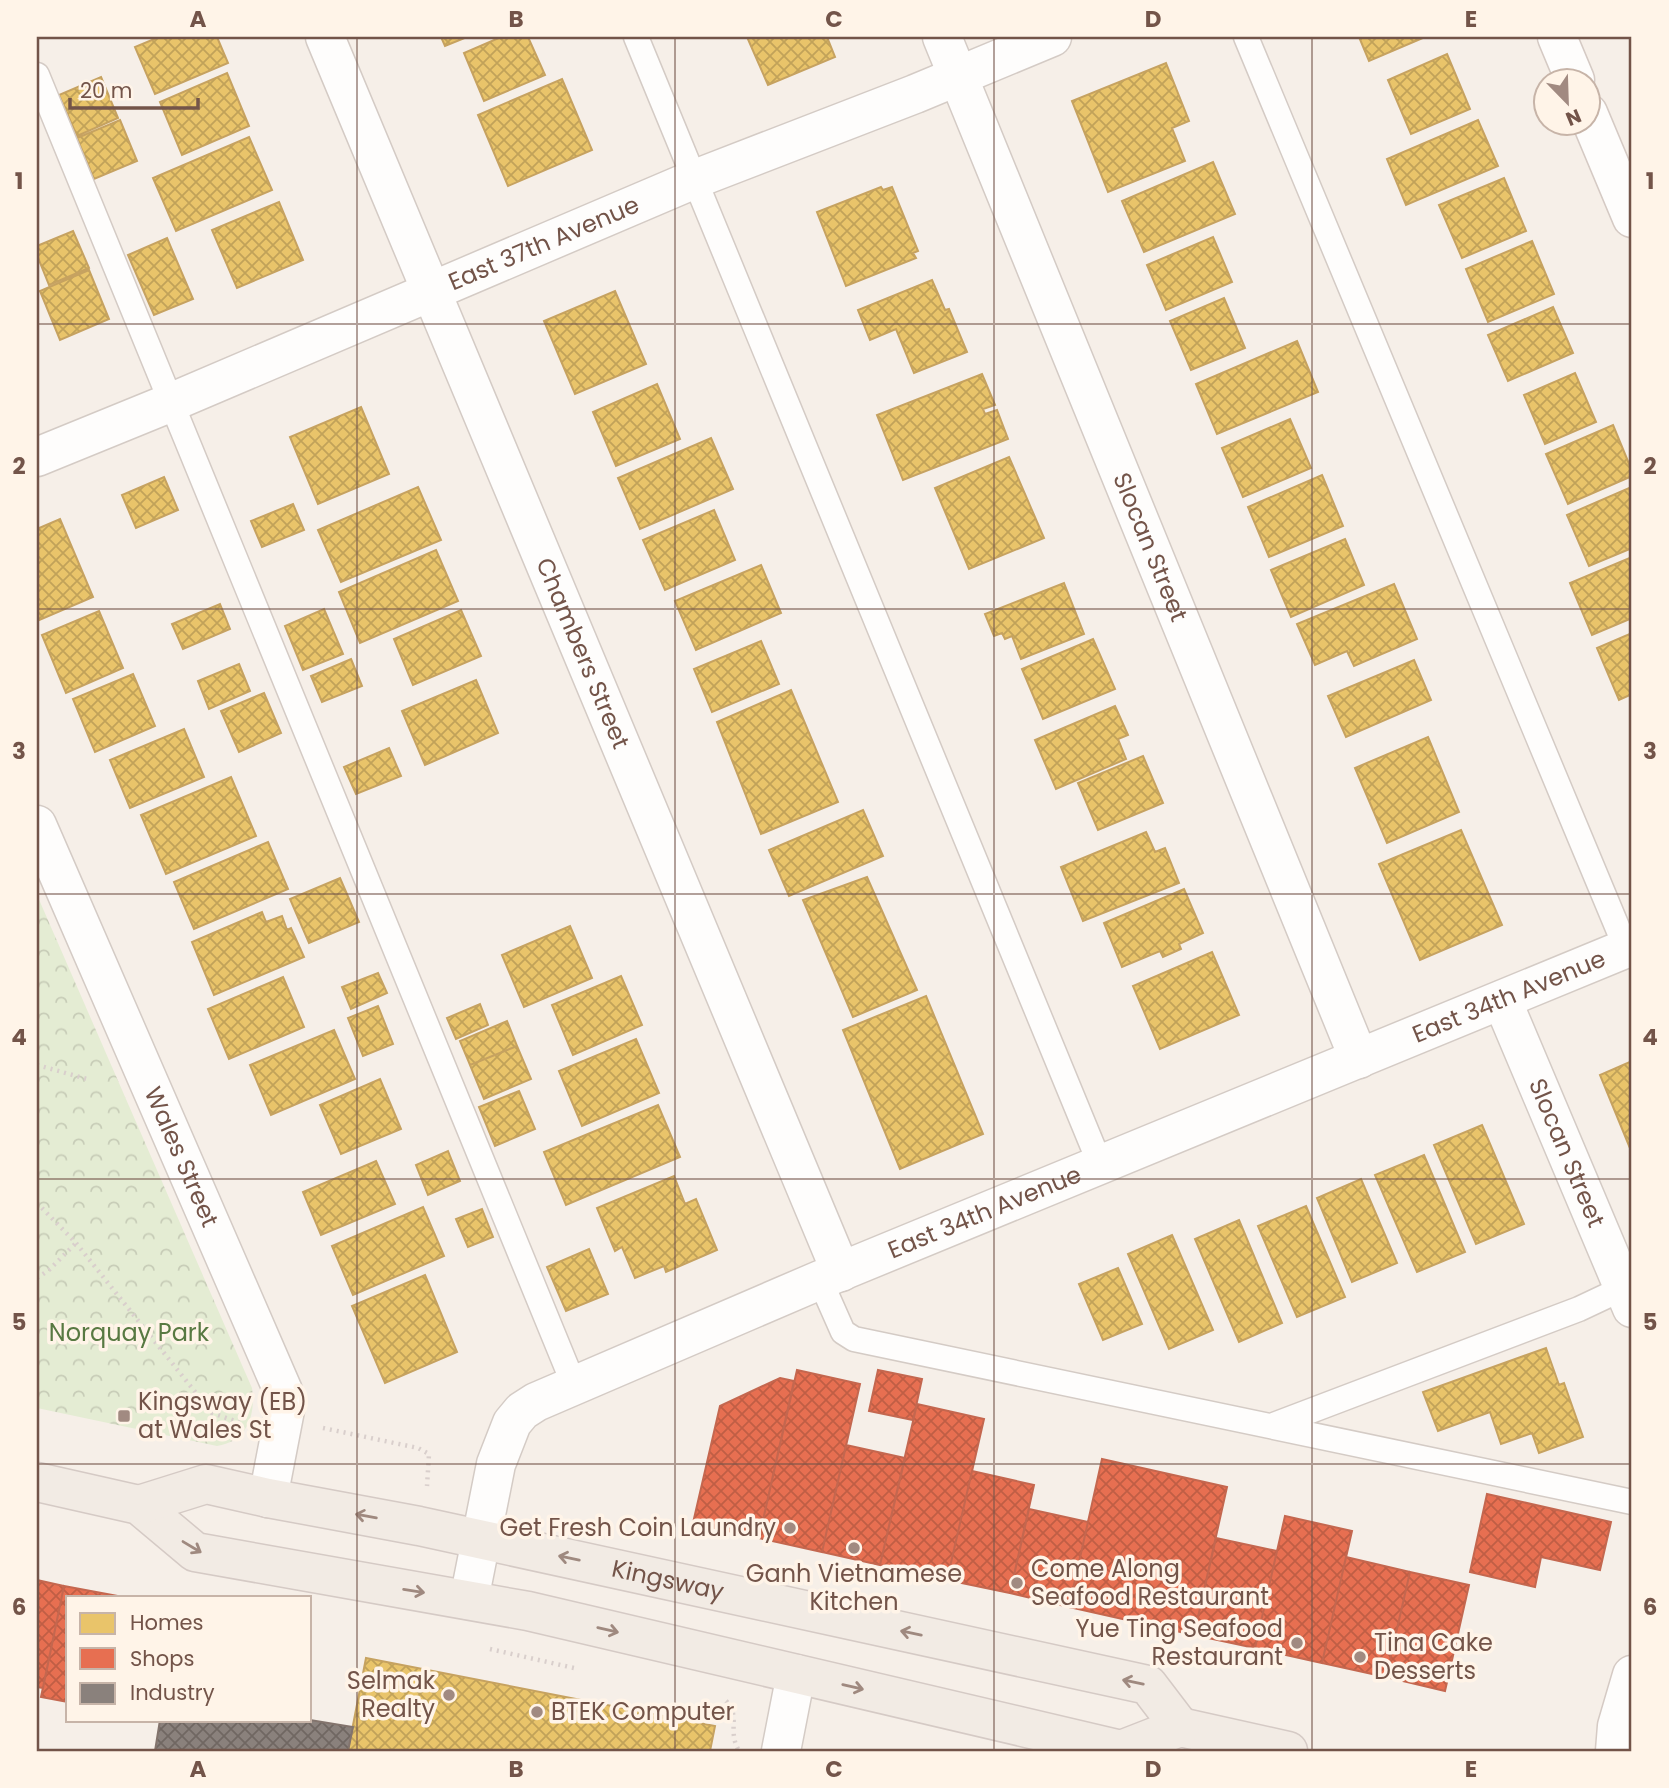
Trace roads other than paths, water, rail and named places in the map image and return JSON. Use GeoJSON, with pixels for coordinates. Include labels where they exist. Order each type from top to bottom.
{"type":"FeatureCollection","features":[{"type":"Feature","properties":{"kind":"main road"},"geometry":{"type":"LineString","coordinates":[[37,1482],[139,1505],[195,1552],[528,1611],[1121,1750],[1180,1727],[1288,1751]]}},
{"type":"Feature","properties":{"kind":"main road","name":"Kingsway"},"geometry":{"type":"LineString","coordinates":[[139,1505],[206,1484],[481,1539],[1148,1685],[1180,1727]]}},
{"type":"Feature","properties":{"kind":"street","name":"Chambers Street"},"geometry":{"type":"LineString","coordinates":[[326,37],[831,1276]]}},
{"type":"Feature","properties":{"kind":"street","name":"Slocan Street"},"geometry":{"type":"LineString","coordinates":[[942,37],[1359,1059]]}},
{"type":"Feature","properties":{"kind":"street","name":"East 37th Avenue"},"geometry":{"type":"LineString","coordinates":[[37,457],[695,179],[1052,37]]}},
{"type":"Feature","properties":{"kind":"street"},"geometry":{"type":"LineString","coordinates":[[1556,37],[1569,66]]}},
{"type":"Feature","properties":{"kind":"street"},"geometry":{"type":"LineString","coordinates":[[1598,136],[1632,218]]}},
{"type":"Feature","properties":{"kind":"street","name":"Wales Street"},"geometry":{"type":"LineString","coordinates":[[37,825],[283,1391],[285,1410],[268,1498]]}},
{"type":"Feature","properties":{"kind":"street","name":"East 34th Avenue"},"geometry":{"type":"LineString","coordinates":[[469,1600],[496,1464],[512,1423],[522,1411],[536,1402],[1100,1164],[1629,947]]}},
{"type":"Feature","properties":{"kind":"street","name":"Slocan Street"},"geometry":{"type":"LineString","coordinates":[[1502,1000],[1629,1293]]}},
{"type":"Feature","properties":{"kind":"street"},"geometry":{"type":"LineString","coordinates":[[781,1751],[796,1674]]}},
{"type":"Feature","properties":{"kind":"street"},"geometry":{"type":"LineString","coordinates":[[1615,1751],[1616,1726],[1632,1675]]}},
{"type":"Feature","properties":{"kind":"lane"},"geometry":{"type":"LineString","coordinates":[[636,37],[1100,1164]]}},
{"type":"Feature","properties":{"kind":"lane"},"geometry":{"type":"LineString","coordinates":[[1246,37],[1629,947]]}},
{"type":"Feature","properties":{"kind":"lane"},"geometry":{"type":"LineString","coordinates":[[37,75],[574,1385]]}},
{"type":"Feature","properties":{"kind":"lane"},"geometry":{"type":"LineString","coordinates":[[831,1276],[843,1332],[854,1339],[1632,1502]]}},
{"type":"Feature","properties":{"kind":"lane"},"geometry":{"type":"LineString","coordinates":[[1271,1426],[1579,1308],[1629,1293]]}},
{"type":"Feature","properties":{"kind":"place","name":"Kingsway (EB) at Wales St"},"geometry":{"type":"Point","coordinates":[124,1416]}},
{"type":"Feature","properties":{"kind":"place","name":"Get Fresh Coin Laundry"},"geometry":{"type":"Point","coordinates":[790,1528]}},
{"type":"Feature","properties":{"kind":"place","name":"Ganh Vietnamese Kitchen"},"geometry":{"type":"Point","coordinates":[854,1548]}},
{"type":"Feature","properties":{"kind":"place","name":"Come Along Seafood Restaurant"},"geometry":{"type":"Point","coordinates":[1017,1583]}},
{"type":"Feature","properties":{"kind":"place","name":"Yue Ting Seafood Restaurant"},"geometry":{"type":"Point","coordinates":[1297,1643]}},
{"type":"Feature","properties":{"kind":"place","name":"Tina Cake Desserts"},"geometry":{"type":"Point","coordinates":[1360,1657]}},
{"type":"Feature","properties":{"kind":"place","name":"Selmak Realty"},"geometry":{"type":"Point","coordinates":[449,1695]}},
{"type":"Feature","properties":{"kind":"place","name":"BTEK Computer"},"geometry":{"type":"Point","coordinates":[537,1712]}},
{"type":"Feature","properties":{"kind":"park label","name":"Norquay Park"},"geometry":{"type":"Point","coordinates":[129,1333]}}]}
